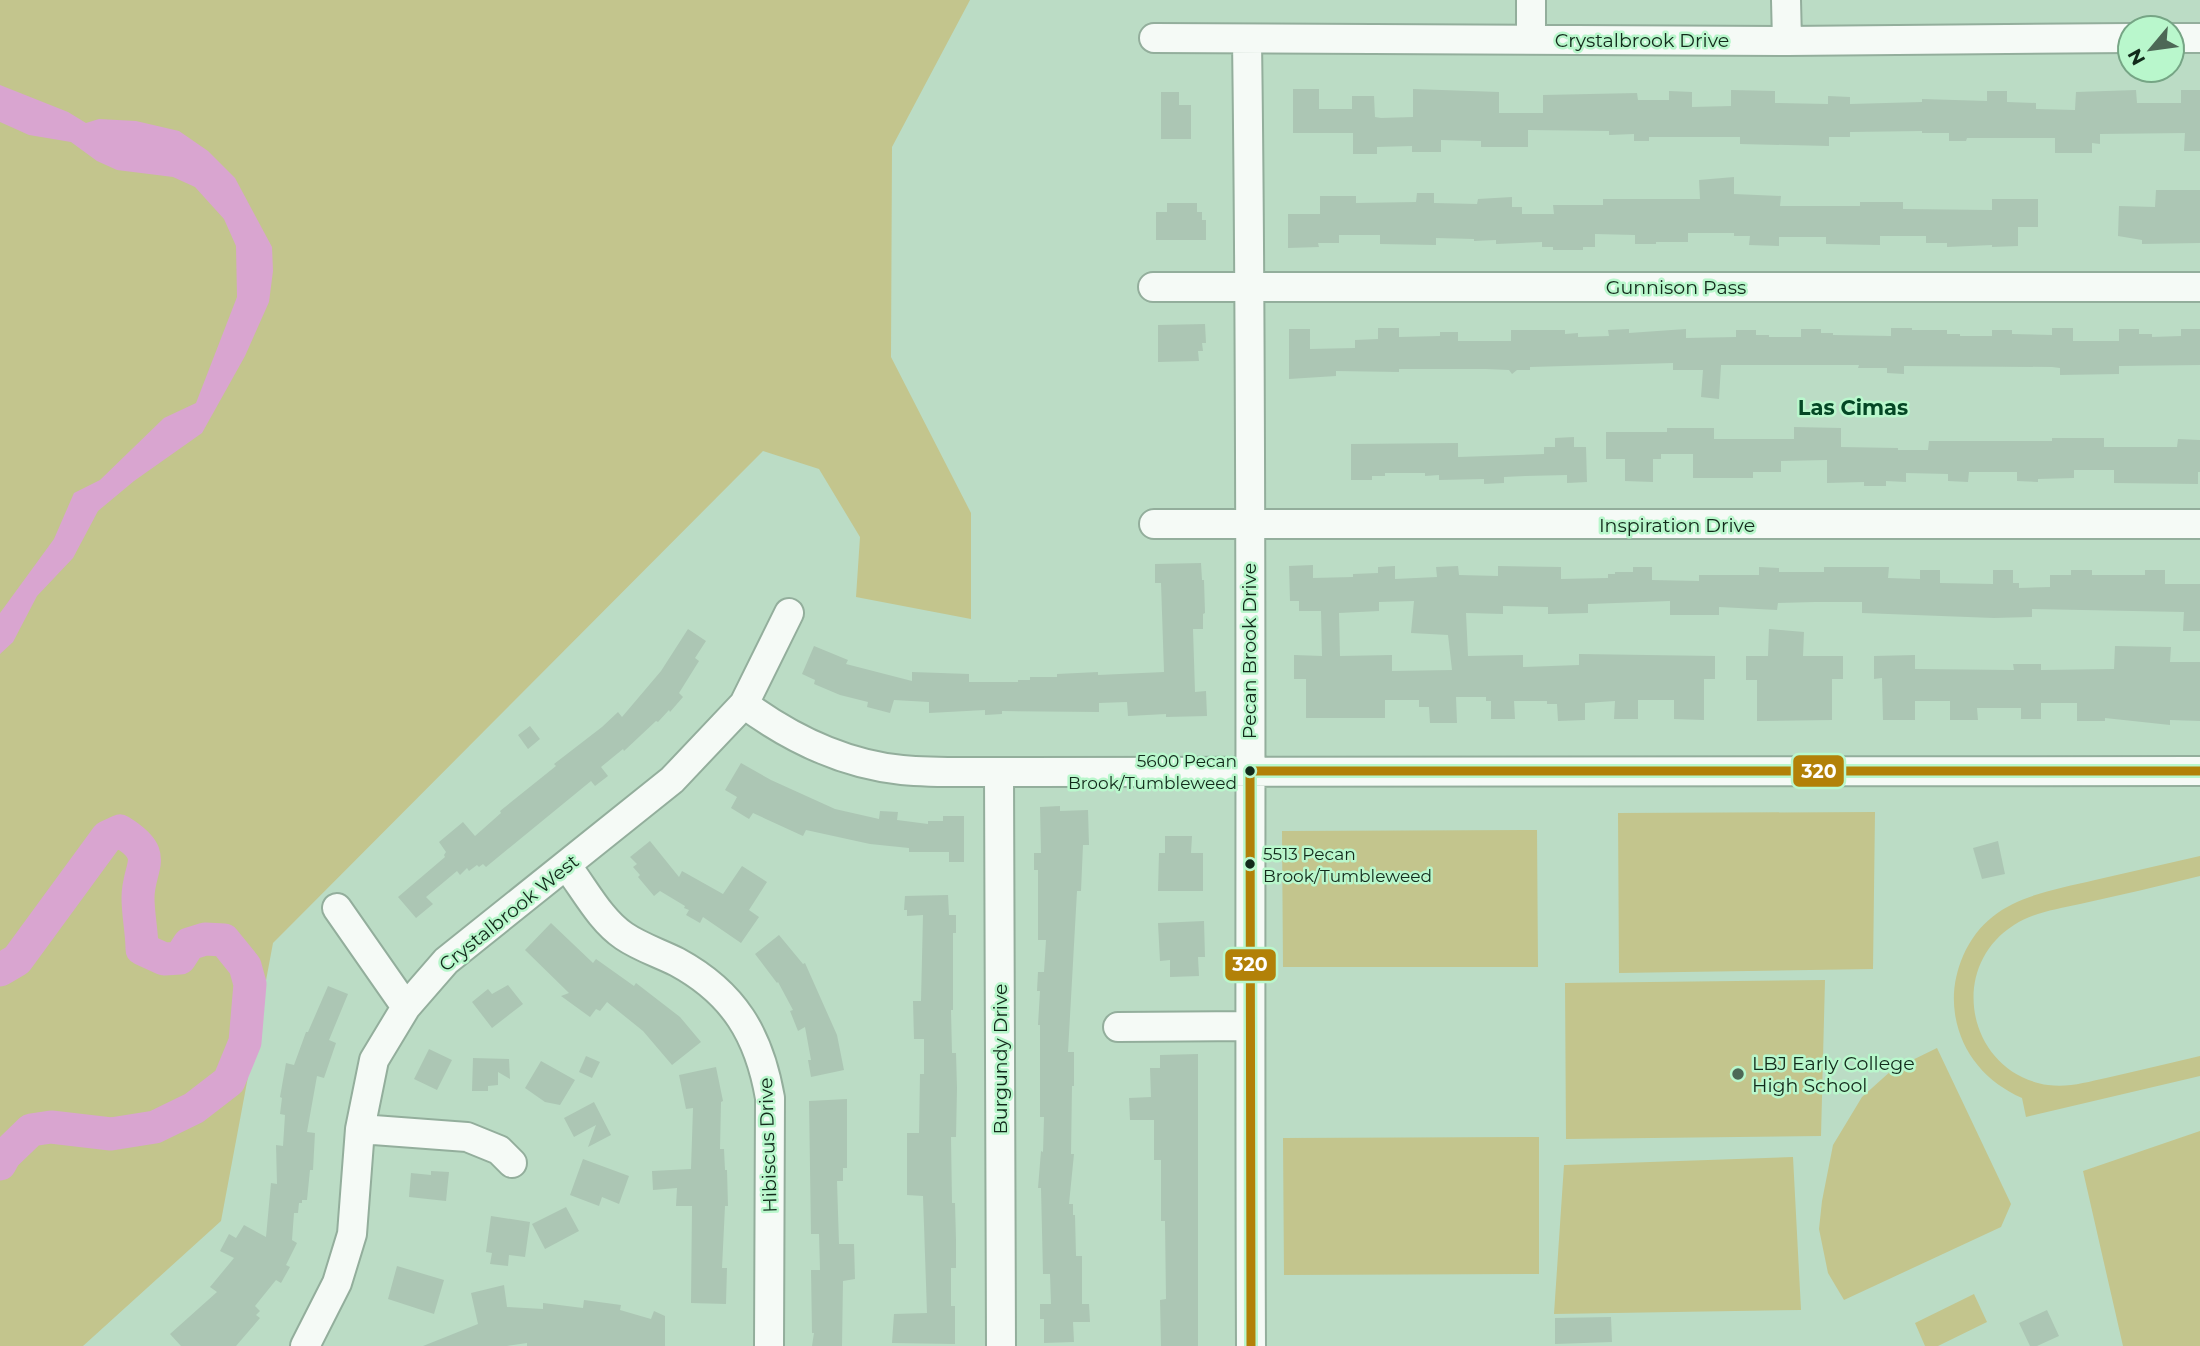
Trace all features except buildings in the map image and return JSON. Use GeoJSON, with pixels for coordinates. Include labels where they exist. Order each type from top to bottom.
{"type":"FeatureCollection","features":[{"type":"Feature","properties":{"kind":"street"},"geometry":{"type":"LineString","coordinates":[[1531,0],[1531,40]]}},
{"type":"Feature","properties":{"kind":"street"},"geometry":{"type":"LineString","coordinates":[[1786,0],[1787,41]]}},
{"type":"Feature","properties":{"kind":"street","name":"Crystalbrook Drive"},"geometry":{"type":"LineString","coordinates":[[1154,38],[1787,41],[2116,38]]}},
{"type":"Feature","properties":{"kind":"street","name":"Pecan Brook Drive"},"geometry":{"type":"LineString","coordinates":[[1247,40],[1251,288],[1251,1346]]}},
{"type":"Feature","properties":{"kind":"street","name":"Gunnison Pass"},"geometry":{"type":"LineString","coordinates":[[1153,287],[2200,287]]}},
{"type":"Feature","properties":{"kind":"street","name":"Inspiration Drive"},"geometry":{"type":"LineString","coordinates":[[1154,524],[2200,524]]}},
{"type":"Feature","properties":{"kind":"street","name":"Crystalbrook West"},"geometry":{"type":"LineString","coordinates":[[305,1346],[325,1310],[344,1264],[352,1234],[360,1129],[374,1060],[406,1007],[446,961],[672,780],[744,704],[789,613]]}},
{"type":"Feature","properties":{"kind":"street"},"geometry":{"type":"LineString","coordinates":[[744,704],[762,718],[848,759],[903,770],[2200,771]]}},
{"type":"Feature","properties":{"kind":"street","name":"Burgundy Drive"},"geometry":{"type":"LineString","coordinates":[[999,772],[1001,1346]]}},
{"type":"Feature","properties":{"kind":"street","name":"Hibiscus Drive"},"geometry":{"type":"LineString","coordinates":[[566,865],[622,935],[702,977],[722,994],[740,1015],[765,1067],[770,1098],[769,1346]]}},
{"type":"Feature","properties":{"kind":"street"},"geometry":{"type":"LineString","coordinates":[[337,908],[406,1007]]}},
{"type":"Feature","properties":{"kind":"street"},"geometry":{"type":"LineString","coordinates":[[1118,1027],[1250,1026]]}},
{"type":"Feature","properties":{"kind":"street"},"geometry":{"type":"LineString","coordinates":[[360,1129],[467,1138],[499,1150],[512,1163]]}},
{"type":"Feature","properties":{"kind":"green space"},"geometry":{"type":"Polygon","coordinates":[[[0,0],[970,0],[892,147],[891,357],[971,513],[971,619],[856,597],[860,537],[819,469],[763,451],[273,943],[221,1221],[83,1346],[0,1346],[0,0]]]}},
{"type":"Feature","properties":{"kind":"green space"},"geometry":{"type":"Polygon","coordinates":[[[1875,812],[1873,969],[1619,973],[1618,813],[1875,812]]]}},
{"type":"Feature","properties":{"kind":"green space"},"geometry":{"type":"Polygon","coordinates":[[[1537,830],[1538,967],[1283,967],[1282,831],[1537,830]]]}},
{"type":"Feature","properties":{"kind":"green space"},"geometry":{"type":"Polygon","coordinates":[[[2200,856],[2200,876],[2038,914],[2014,925],[1993,944],[1979,966],[1974,991],[1976,1017],[1984,1040],[1999,1061],[2021,1076],[2048,1085],[2070,1085],[2200,1056],[2200,1076],[2026,1117],[2022,1098],[1997,1084],[1977,1065],[1958,1028],[1954,1007],[1955,985],[1963,956],[1974,937],[2002,910],[2036,895],[2200,856]]]}},
{"type":"Feature","properties":{"kind":"green space"},"geometry":{"type":"Polygon","coordinates":[[[1825,980],[1821,1136],[1566,1139],[1565,983],[1825,980]]]}},
{"type":"Feature","properties":{"kind":"green space"},"geometry":{"type":"Polygon","coordinates":[[[1937,1048],[2011,1204],[2001,1227],[1844,1300],[1828,1273],[1819,1229],[1833,1145],[1862,1097],[1892,1070],[1937,1048]]]}},
{"type":"Feature","properties":{"kind":"green space"},"geometry":{"type":"Polygon","coordinates":[[[2200,1131],[2200,1346],[2123,1346],[2083,1171],[2200,1131]]]}},
{"type":"Feature","properties":{"kind":"green space"},"geometry":{"type":"Polygon","coordinates":[[[1539,1137],[1539,1274],[1284,1275],[1283,1138],[1539,1137]]]}},
{"type":"Feature","properties":{"kind":"green space"},"geometry":{"type":"Polygon","coordinates":[[[1793,1157],[1801,1310],[1554,1314],[1564,1165],[1793,1157]]]}},
{"type":"Feature","properties":{"kind":"green space"},"geometry":{"type":"Polygon","coordinates":[[[1974,1294],[1987,1322],[1938,1346],[1925,1346],[1915,1323],[1974,1294]]]}},
{"type":"Feature","properties":{"kind":"shaded area"},"geometry":{"type":"Polygon","coordinates":[[[0,85],[68,112],[86,123],[99,119],[136,121],[179,131],[208,151],[235,178],[272,247],[273,271],[269,302],[245,356],[202,433],[134,481],[98,511],[73,558],[37,596],[13,642],[0,654],[0,613],[54,539],[74,493],[100,480],[164,418],[196,403],[237,297],[236,246],[224,219],[195,187],[173,177],[117,170],[97,161],[71,142],[29,135],[0,122],[0,85]]]}},
{"type":"Feature","properties":{"kind":"waterway"},"geometry":{"type":"LineString","coordinates":[[0,970],[17,960],[107,837],[120,831],[133,840],[144,854],[138,898],[142,949],[164,959],[180,958],[189,944],[205,939],[224,940],[245,966],[250,984],[245,1042],[229,1081],[194,1108],[155,1127],[111,1134],[51,1127],[31,1130],[5,1155],[0,1164]]}},
{"type":"Feature","properties":{"kind":"transit line","name":"320"},"geometry":{"type":"LineString","coordinates":[[1251,1346],[1250,771],[2200,771]]}},
{"type":"Feature","properties":{"kind":"place","name":"5600 Pecan Brook/Tumbleweed"},"geometry":{"type":"Point","coordinates":[1250,771]}},
{"type":"Feature","properties":{"kind":"place","name":"5513 Pecan Brook/Tumbleweed"},"geometry":{"type":"Point","coordinates":[1250,864]}},
{"type":"Feature","properties":{"kind":"place","name":"LBJ Early College High School"},"geometry":{"type":"Point","coordinates":[1738,1074]}},
{"type":"Feature","properties":{"kind":"district","name":"Las Cimas"},"geometry":{"type":"Point","coordinates":[1853,407]}}]}
